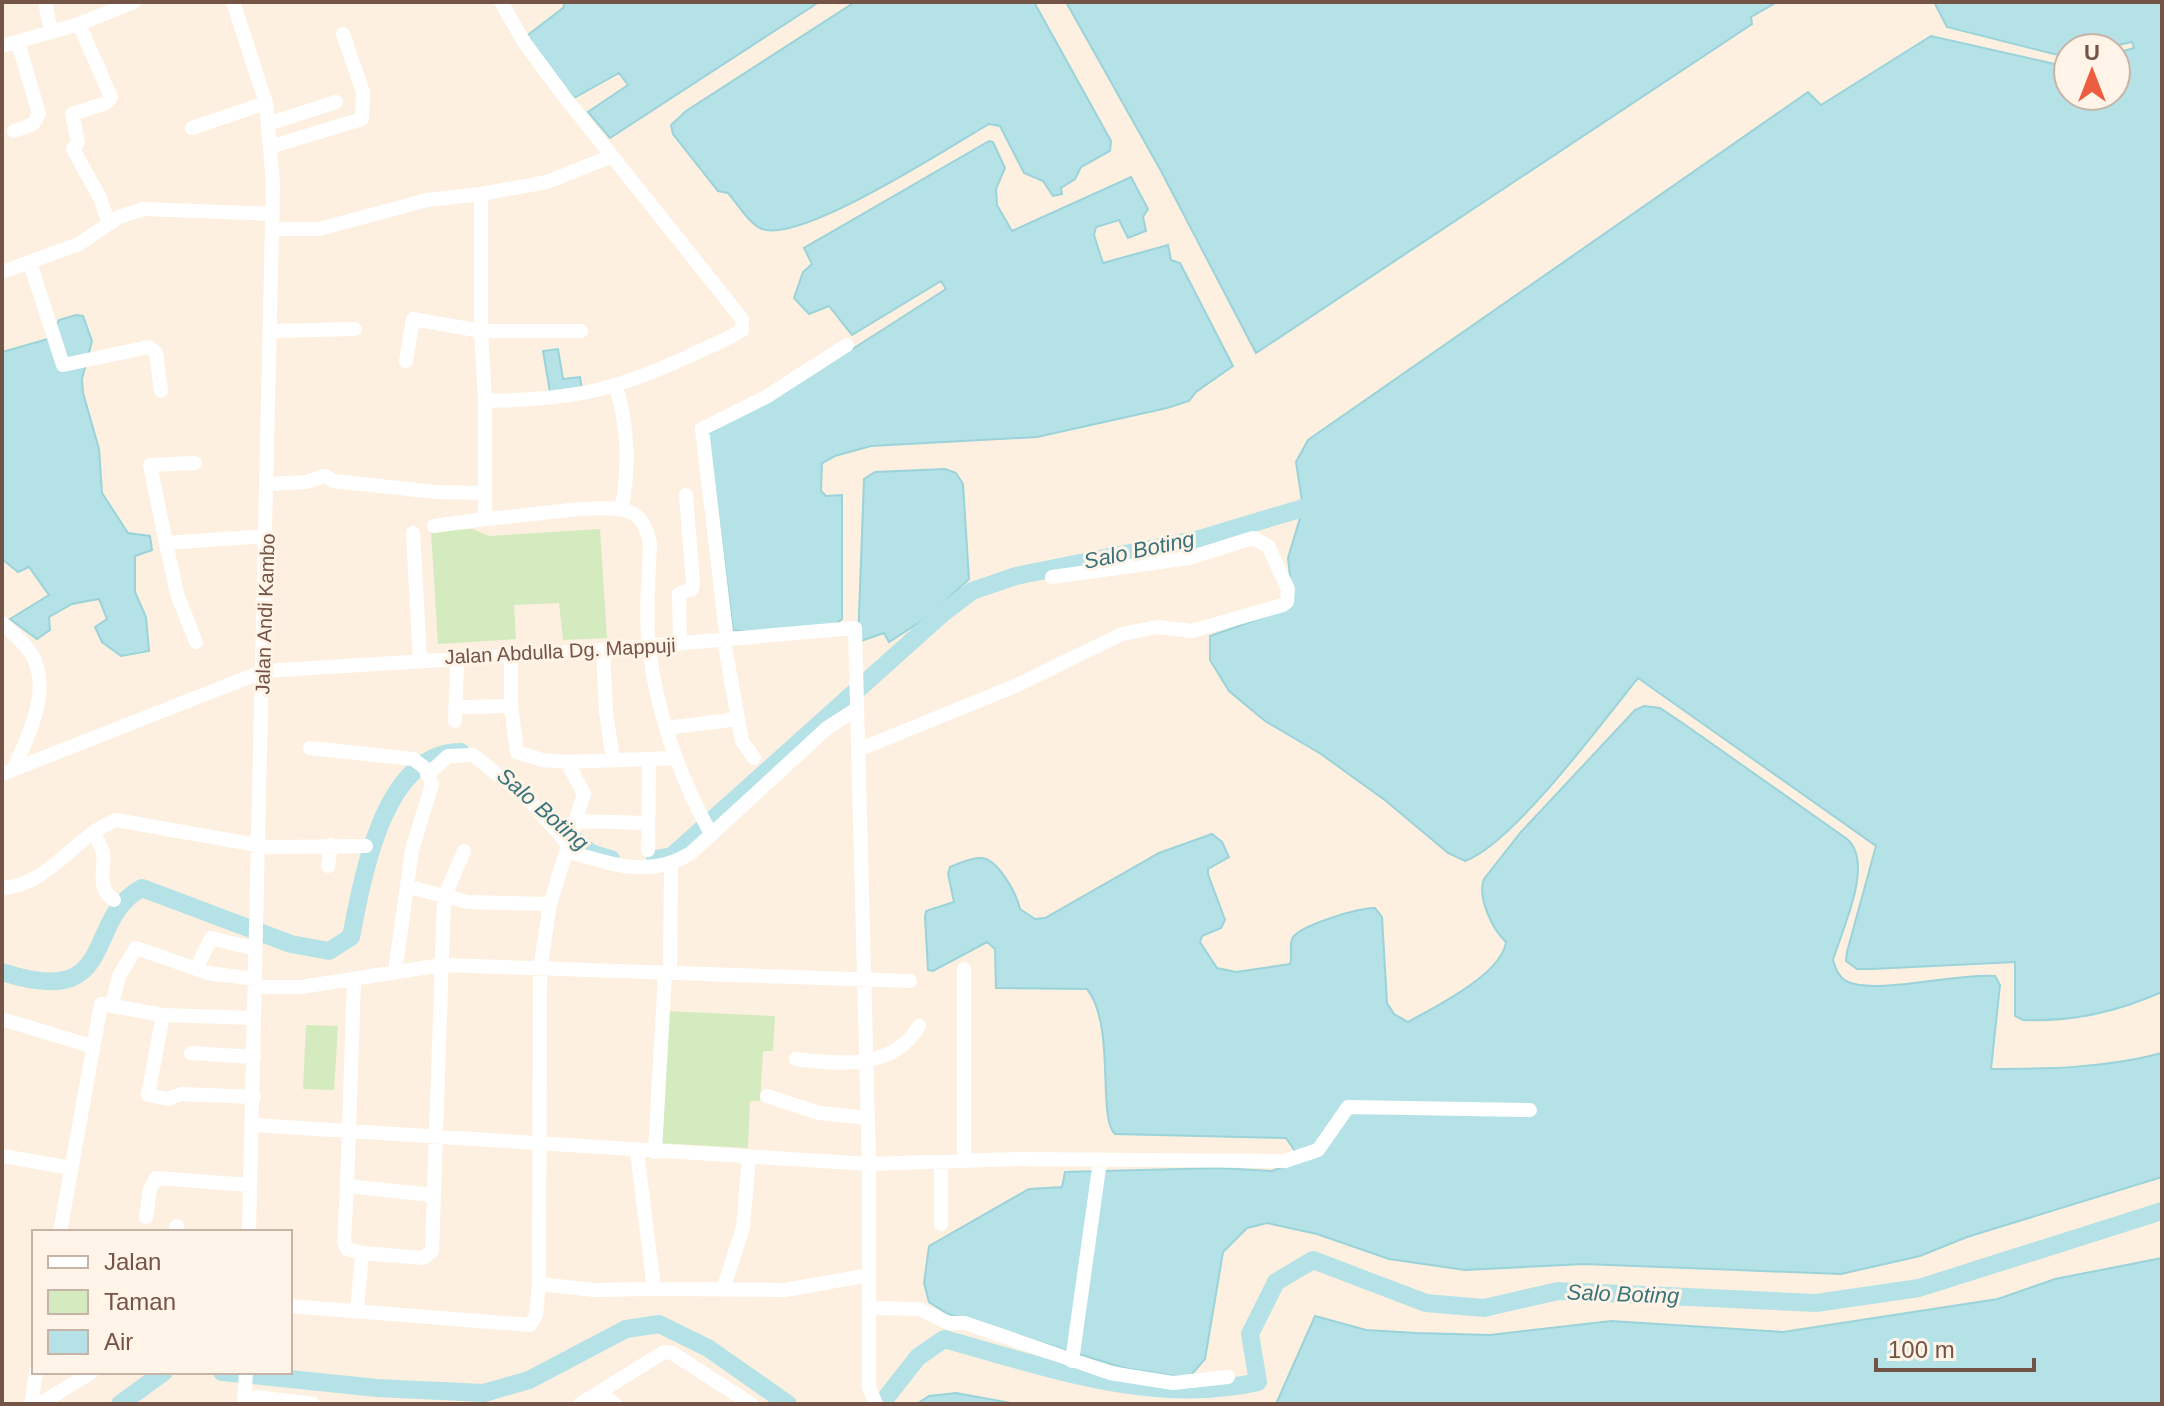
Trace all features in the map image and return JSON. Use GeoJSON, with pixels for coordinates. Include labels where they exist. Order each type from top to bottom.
{"type":"FeatureCollection","features":[{"type":"Feature","properties":{"kind":"street"},"geometry":{"type":"LineString","coordinates":[[45,2],[51,32]]}},
{"type":"Feature","properties":{"kind":"street"},"geometry":{"type":"LineString","coordinates":[[2,46],[79,24],[134,2]]}},
{"type":"Feature","properties":{"kind":"street","name":"Jalan Andi Kambo"},"geometry":{"type":"LineString","coordinates":[[233,2],[266,103],[273,146],[269,484],[249,1230]]}},
{"type":"Feature","properties":{"kind":"street"},"geometry":{"type":"LineString","coordinates":[[485,401],[565,398],[616,387],[744,327],[742,319],[524,42],[501,2]]}},
{"type":"Feature","properties":{"kind":"street"},"geometry":{"type":"LineString","coordinates":[[79,24],[111,97],[106,103],[72,114],[78,142],[73,149],[100,198],[109,224]]}},
{"type":"Feature","properties":{"kind":"street"},"geometry":{"type":"LineString","coordinates":[[273,146],[362,119],[363,92],[343,34]]}},
{"type":"Feature","properties":{"kind":"street"},"geometry":{"type":"LineString","coordinates":[[14,131],[33,124],[39,114],[18,42]]}},
{"type":"Feature","properties":{"kind":"street"},"geometry":{"type":"LineString","coordinates":[[271,123],[336,102]]}},
{"type":"Feature","properties":{"kind":"street"},"geometry":{"type":"LineString","coordinates":[[192,128],[266,103]]}},
{"type":"Feature","properties":{"kind":"street"},"geometry":{"type":"LineString","coordinates":[[2,272],[79,244],[109,224],[143,209],[272,221],[319,229],[427,200],[547,182],[612,156]]}},
{"type":"Feature","properties":{"kind":"street"},"geometry":{"type":"LineString","coordinates":[[481,194],[485,519]]}},
{"type":"Feature","properties":{"kind":"street"},"geometry":{"type":"LineString","coordinates":[[30,263],[63,365],[149,347],[156,353],[161,391]]}},
{"type":"Feature","properties":{"kind":"street"},"geometry":{"type":"LineString","coordinates":[[406,361],[413,319],[481,331],[581,331]]}},
{"type":"Feature","properties":{"kind":"street"},"geometry":{"type":"LineString","coordinates":[[271,331],[355,329]]}},
{"type":"Feature","properties":{"kind":"street"},"geometry":{"type":"LineString","coordinates":[[754,758],[746,750],[738,719],[702,429],[766,397],[847,345]]}},
{"type":"Feature","properties":{"kind":"street"},"geometry":{"type":"LineString","coordinates":[[616,387],[623,416],[627,479],[621,510]]}},
{"type":"Feature","properties":{"kind":"street"},"geometry":{"type":"LineString","coordinates":[[195,463],[150,465],[177,594],[196,642]]}},
{"type":"Feature","properties":{"kind":"street"},"geometry":{"type":"LineString","coordinates":[[269,484],[306,482],[325,476],[333,481],[436,492],[485,493]]}},
{"type":"Feature","properties":{"kind":"street"},"geometry":{"type":"LineString","coordinates":[[680,644],[679,594],[692,589],[693,583],[686,495]]}},
{"type":"Feature","properties":{"kind":"street"},"geometry":{"type":"LineString","coordinates":[[434,526],[485,519],[621,510],[640,519],[650,543],[649,646],[666,728],[673,758],[707,828]]}},
{"type":"Feature","properties":{"kind":"street"},"geometry":{"type":"LineString","coordinates":[[413,533],[420,659]]}},
{"type":"Feature","properties":{"kind":"street"},"geometry":{"type":"LineString","coordinates":[[166,543],[267,536]]}},
{"type":"Feature","properties":{"kind":"street"},"geometry":{"type":"LineString","coordinates":[[858,750],[1015,686],[1122,634],[1157,627],[1192,631],[1283,605],[1288,597],[1288,589],[1268,546],[1253,538],[1189,558],[1052,577]]}},
{"type":"Feature","properties":{"kind":"street"},"geometry":{"type":"LineString","coordinates":[[2,623],[33,657],[39,696],[8,772]]}},
{"type":"Feature","properties":{"kind":"street","name":"Jalan Abdulla Dg. Mappuji"},"geometry":{"type":"LineString","coordinates":[[8,772],[264,671],[420,659],[603,650],[855,628],[855,708]]}},
{"type":"Feature","properties":{"kind":"street"},"geometry":{"type":"LineString","coordinates":[[603,650],[607,726],[613,760]]}},
{"type":"Feature","properties":{"kind":"street"},"geometry":{"type":"LineString","coordinates":[[511,656],[511,706],[517,752],[542,760],[567,762],[673,758]]}},
{"type":"Feature","properties":{"kind":"street"},"geometry":{"type":"LineString","coordinates":[[455,721],[457,658]]}},
{"type":"Feature","properties":{"kind":"street"},"geometry":{"type":"LineString","coordinates":[[465,707],[511,706]]}},
{"type":"Feature","properties":{"kind":"street"},"geometry":{"type":"LineString","coordinates":[[855,708],[873,1398]]}},
{"type":"Feature","properties":{"kind":"street"},"geometry":{"type":"LineString","coordinates":[[310,748],[422,768],[448,756],[473,755],[572,837],[629,868],[671,865],[691,853],[707,828],[855,708]]}},
{"type":"Feature","properties":{"kind":"street"},"geometry":{"type":"LineString","coordinates":[[666,728],[738,719]]}},
{"type":"Feature","properties":{"kind":"street"},"geometry":{"type":"LineString","coordinates":[[648,850],[649,759]]}},
{"type":"Feature","properties":{"kind":"street"},"geometry":{"type":"LineString","coordinates":[[292,1306],[530,1325],[536,1315],[541,1145],[540,970],[550,904],[584,791],[567,762]]}},
{"type":"Feature","properties":{"kind":"street"},"geometry":{"type":"LineString","coordinates":[[395,972],[416,833],[432,784],[422,768]]}},
{"type":"Feature","properties":{"kind":"street"},"geometry":{"type":"LineString","coordinates":[[2,888],[31,884],[94,834],[123,820],[257,845],[311,849],[315,845],[366,846]]}},
{"type":"Feature","properties":{"kind":"street"},"geometry":{"type":"LineString","coordinates":[[572,837],[647,823]]}},
{"type":"Feature","properties":{"kind":"street"},"geometry":{"type":"LineString","coordinates":[[94,834],[104,855],[100,868],[106,894],[114,900]]}},
{"type":"Feature","properties":{"kind":"street"},"geometry":{"type":"LineString","coordinates":[[328,866],[331,845]]}},
{"type":"Feature","properties":{"kind":"street"},"geometry":{"type":"LineString","coordinates":[[354,981],[344,1242],[347,1249],[362,1253],[413,1258],[430,1255],[444,898],[464,851]]}},
{"type":"Feature","properties":{"kind":"street"},"geometry":{"type":"LineString","coordinates":[[655,1152],[668,973],[671,865]]}},
{"type":"Feature","properties":{"kind":"street"},"geometry":{"type":"LineString","coordinates":[[409,887],[444,898],[490,905],[550,904]]}},
{"type":"Feature","properties":{"kind":"street"},"geometry":{"type":"LineString","coordinates":[[196,969],[211,938],[256,942]]}},
{"type":"Feature","properties":{"kind":"street"},"geometry":{"type":"LineString","coordinates":[[112,1004],[119,976],[136,948],[196,969],[255,983],[301,987],[442,965],[910,981]]}},
{"type":"Feature","properties":{"kind":"street"},"geometry":{"type":"LineString","coordinates":[[964,969],[964,1161]]}},
{"type":"Feature","properties":{"kind":"street"},"geometry":{"type":"LineString","coordinates":[[60,1230],[99,1007],[112,1004],[163,1015],[254,1018]]}},
{"type":"Feature","properties":{"kind":"street"},"geometry":{"type":"LineString","coordinates":[[163,1015],[148,1095],[168,1099],[181,1094],[254,1097]]}},
{"type":"Feature","properties":{"kind":"street"},"geometry":{"type":"LineString","coordinates":[[2,1019],[91,1046]]}},
{"type":"Feature","properties":{"kind":"street"},"geometry":{"type":"LineString","coordinates":[[796,1059],[825,1063],[865,1062],[905,1045],[919,1026]]}},
{"type":"Feature","properties":{"kind":"street"},"geometry":{"type":"LineString","coordinates":[[191,1053],[254,1057]]}},
{"type":"Feature","properties":{"kind":"street"},"geometry":{"type":"LineString","coordinates":[[767,1096],[819,1113],[868,1118]]}},
{"type":"Feature","properties":{"kind":"street"},"geometry":{"type":"LineString","coordinates":[[253,1125],[433,1139],[869,1164],[1285,1161],[1318,1150],[1348,1107],[1530,1110]]}},
{"type":"Feature","properties":{"kind":"street"},"geometry":{"type":"LineString","coordinates":[[637,1151],[654,1289]]}},
{"type":"Feature","properties":{"kind":"street"},"geometry":{"type":"LineString","coordinates":[[2,1156],[72,1168]]}},
{"type":"Feature","properties":{"kind":"street"},"geometry":{"type":"LineString","coordinates":[[723,1290],[743,1227],[749,1157]]}},
{"type":"Feature","properties":{"kind":"street"},"geometry":{"type":"LineString","coordinates":[[1072,1361],[1100,1161]]}},
{"type":"Feature","properties":{"kind":"street"},"geometry":{"type":"LineString","coordinates":[[941,1162],[941,1224]]}},
{"type":"Feature","properties":{"kind":"street"},"geometry":{"type":"LineString","coordinates":[[146,1217],[150,1189],[156,1178],[250,1185]]}},
{"type":"Feature","properties":{"kind":"street"},"geometry":{"type":"LineString","coordinates":[[347,1186],[432,1195]]}},
{"type":"Feature","properties":{"kind":"street"},"geometry":{"type":"LineString","coordinates":[[357,1311],[362,1253]]}},
{"type":"Feature","properties":{"kind":"street"},"geometry":{"type":"LineString","coordinates":[[539,1284],[594,1290],[806,1288],[869,1275]]}},
{"type":"Feature","properties":{"kind":"street"},"geometry":{"type":"LineString","coordinates":[[869,1308],[919,1309],[949,1323],[965,1323],[1110,1373],[1164,1382],[1228,1377]]}},
{"type":"Feature","properties":{"kind":"street"},"geometry":{"type":"LineString","coordinates":[[580,1404],[664,1352],[672,1353],[751,1404]]}},
{"type":"Feature","properties":{"kind":"street"},"geometry":{"type":"LineString","coordinates":[[31,1404],[36,1374]]}},
{"type":"Feature","properties":{"kind":"street"},"geometry":{"type":"LineString","coordinates":[[40,1404],[89,1374]]}},
{"type":"Feature","properties":{"kind":"street"},"geometry":{"type":"LineString","coordinates":[[246,1374],[244,1400],[257,1397],[313,1404]]}},
{"type":"Feature","properties":{"kind":"street"},"geometry":{"type":"LineString","coordinates":[[598,1393],[615,1404]]}},
{"type":"Feature","properties":{"kind":"green space"},"geometry":{"type":"Polygon","coordinates":[[[473,529],[489,536],[600,529],[607,638],[563,640],[559,603],[514,605],[516,639],[438,644],[431,531],[473,529]]]}},
{"type":"Feature","properties":{"kind":"green space"},"geometry":{"type":"Polygon","coordinates":[[[665,1011],[775,1016],[773,1051],[763,1051],[760,1101],[750,1101],[748,1148],[658,1143],[665,1011]]]}},
{"type":"Feature","properties":{"kind":"green space"},"geometry":{"type":"Polygon","coordinates":[[[306,1025],[338,1026],[334,1090],[303,1089],[306,1025]]]}},
{"type":"Feature","properties":{"kind":"water"},"geometry":{"type":"Polygon","coordinates":[[[565,2],[819,2],[610,138],[588,112],[628,85],[619,73],[574,98],[524,38],[563,8],[565,2]]]}},
{"type":"Feature","properties":{"kind":"water"},"geometry":{"type":"Polygon","coordinates":[[[855,2],[1034,2],[1111,141],[1110,151],[1081,167],[1075,179],[1061,188],[1062,194],[1053,196],[1043,181],[1024,173],[1000,126],[989,124],[841,208],[781,230],[762,229],[748,218],[728,193],[718,191],[673,134],[671,125],[686,111],[855,2]]]}},
{"type":"Feature","properties":{"kind":"water"},"geometry":{"type":"Polygon","coordinates":[[[1066,2],[1777,2],[1751,17],[1752,24],[1256,353],[1161,171],[1066,2]]]}},
{"type":"Feature","properties":{"kind":"water"},"geometry":{"type":"Polygon","coordinates":[[[1934,2],[2162,2],[2162,992],[2111,1010],[2077,1017],[2023,1020],[2015,1016],[2015,962],[1857,969],[1846,961],[1876,846],[1638,678],[1532,807],[1485,850],[1465,861],[1448,853],[1386,801],[1321,754],[1265,721],[1229,691],[1210,660],[1210,636],[1288,609],[1292,594],[1288,558],[1303,508],[1296,462],[1308,440],[1808,92],[1821,105],[1931,36],[2052,63],[2052,112],[2132,112],[2132,32],[2052,32],[2052,53],[1947,27],[1934,2]]]}},
{"type":"Feature","properties":{"kind":"water"},"geometry":{"type":"Polygon","coordinates":[[[989,141],[993,142],[1005,168],[996,189],[997,205],[1012,231],[1131,177],[1148,209],[1143,217],[1146,231],[1128,238],[1119,220],[1096,227],[1094,235],[1103,263],[1168,245],[1171,260],[1180,263],[1233,366],[1196,392],[1189,401],[1167,408],[1037,437],[871,446],[835,456],[822,463],[821,491],[826,496],[842,495],[842,619],[833,626],[748,632],[733,630],[708,433],[784,393],[946,289],[941,281],[852,335],[829,306],[809,314],[794,298],[803,272],[812,264],[804,248],[989,141]]]}},
{"type":"Feature","properties":{"kind":"water"},"geometry":{"type":"Polygon","coordinates":[[[83,316],[92,341],[82,379],[99,449],[102,493],[128,533],[150,536],[152,550],[135,556],[135,592],[146,617],[149,651],[121,656],[102,642],[95,627],[107,619],[99,599],[72,604],[49,617],[50,630],[37,639],[10,619],[49,595],[29,567],[18,572],[2,559],[2,352],[48,339],[59,320],[83,316]]]}},
{"type":"Feature","properties":{"kind":"water"},"geometry":{"type":"Polygon","coordinates":[[[558,349],[563,379],[580,377],[582,389],[551,398],[543,351],[558,349]]]}},
{"type":"Feature","properties":{"kind":"water"},"geometry":{"type":"Polygon","coordinates":[[[945,469],[956,473],[963,484],[969,579],[929,616],[889,642],[884,633],[858,642],[864,479],[875,472],[945,469]]]}},
{"type":"Feature","properties":{"kind":"water"},"geometry":{"type":"Polygon","coordinates":[[[1644,706],[1660,708],[1847,839],[1855,850],[1857,880],[1833,960],[1839,975],[1846,981],[1876,986],[1995,976],[2000,985],[1991,1069],[2098,1065],[2162,1053],[2162,1177],[1967,1237],[1920,1256],[1841,1274],[1584,1264],[1465,1270],[1389,1259],[1317,1234],[1267,1223],[1247,1228],[1223,1252],[1205,1359],[1191,1375],[1182,1377],[1124,1368],[948,1314],[929,1302],[924,1283],[929,1246],[1029,1189],[1062,1187],[1065,1172],[1219,1168],[1272,1171],[1301,1160],[1286,1138],[1115,1134],[1107,1110],[1101,1025],[1096,1005],[1087,989],[996,988],[995,949],[987,942],[933,971],[928,970],[926,911],[954,902],[948,874],[950,867],[974,858],[988,860],[1006,879],[1020,909],[1035,919],[1045,918],[1159,853],[1212,834],[1222,842],[1229,857],[1208,869],[1225,920],[1221,928],[1202,936],[1200,942],[1217,968],[1236,972],[1290,964],[1291,942],[1296,934],[1330,918],[1375,908],[1382,917],[1387,1003],[1394,1014],[1408,1022],[1466,988],[1493,966],[1502,954],[1506,942],[1487,912],[1482,886],[1484,879],[1521,832],[1635,710],[1644,706]]]}},
{"type":"Feature","properties":{"kind":"water"},"geometry":{"type":"Polygon","coordinates":[[[2162,1258],[2162,1404],[1276,1404],[1315,1316],[1366,1330],[1417,1333],[1490,1335],[1611,1321],[1783,1332],[1998,1299],[2055,1279],[2162,1258]]]}},
{"type":"Feature","properties":{"kind":"water"},"geometry":{"type":"Polygon","coordinates":[[[956,1393],[1016,1404],[917,1404],[929,1396],[956,1393]]]}},
{"type":"Feature","properties":{"kind":"waterway","name":"Salo Boting"},"geometry":{"type":"LineString","coordinates":[[655,859],[672,856],[943,613],[972,591],[1016,576],[1199,539],[1303,508]]}},
{"type":"Feature","properties":{"kind":"waterway","name":"Salo Boting"},"geometry":{"type":"LineString","coordinates":[[2,972],[40,981],[66,980],[83,971],[124,902],[142,888],[291,944],[329,951],[351,937],[371,852],[381,822],[395,795],[413,772],[434,757],[461,752]]}},
{"type":"Feature","properties":{"kind":"waterway","name":"Salo Boting"},"geometry":{"type":"LineString","coordinates":[[559,827],[591,853],[611,859]]}},
{"type":"Feature","properties":{"kind":"waterway","name":"Salo Boting"},"geometry":{"type":"LineString","coordinates":[[881,1404],[918,1357],[944,1339],[1060,1371],[1140,1386],[1219,1388],[1258,1382],[1250,1334],[1276,1282],[1313,1260],[1426,1303],[1484,1308],[1558,1291],[1816,1303],[1919,1288],[2162,1211]]}},
{"type":"Feature","properties":{"kind":"waterway","name":"Salo Boting"},"geometry":{"type":"LineString","coordinates":[[241,1374],[377,1388],[484,1393],[529,1380],[626,1329],[659,1324],[708,1348],[788,1404]]}},
{"type":"Feature","properties":{"kind":"waterway","name":"Salo Boting"},"geometry":{"type":"LineString","coordinates":[[120,1404],[161,1374]]}}]}
